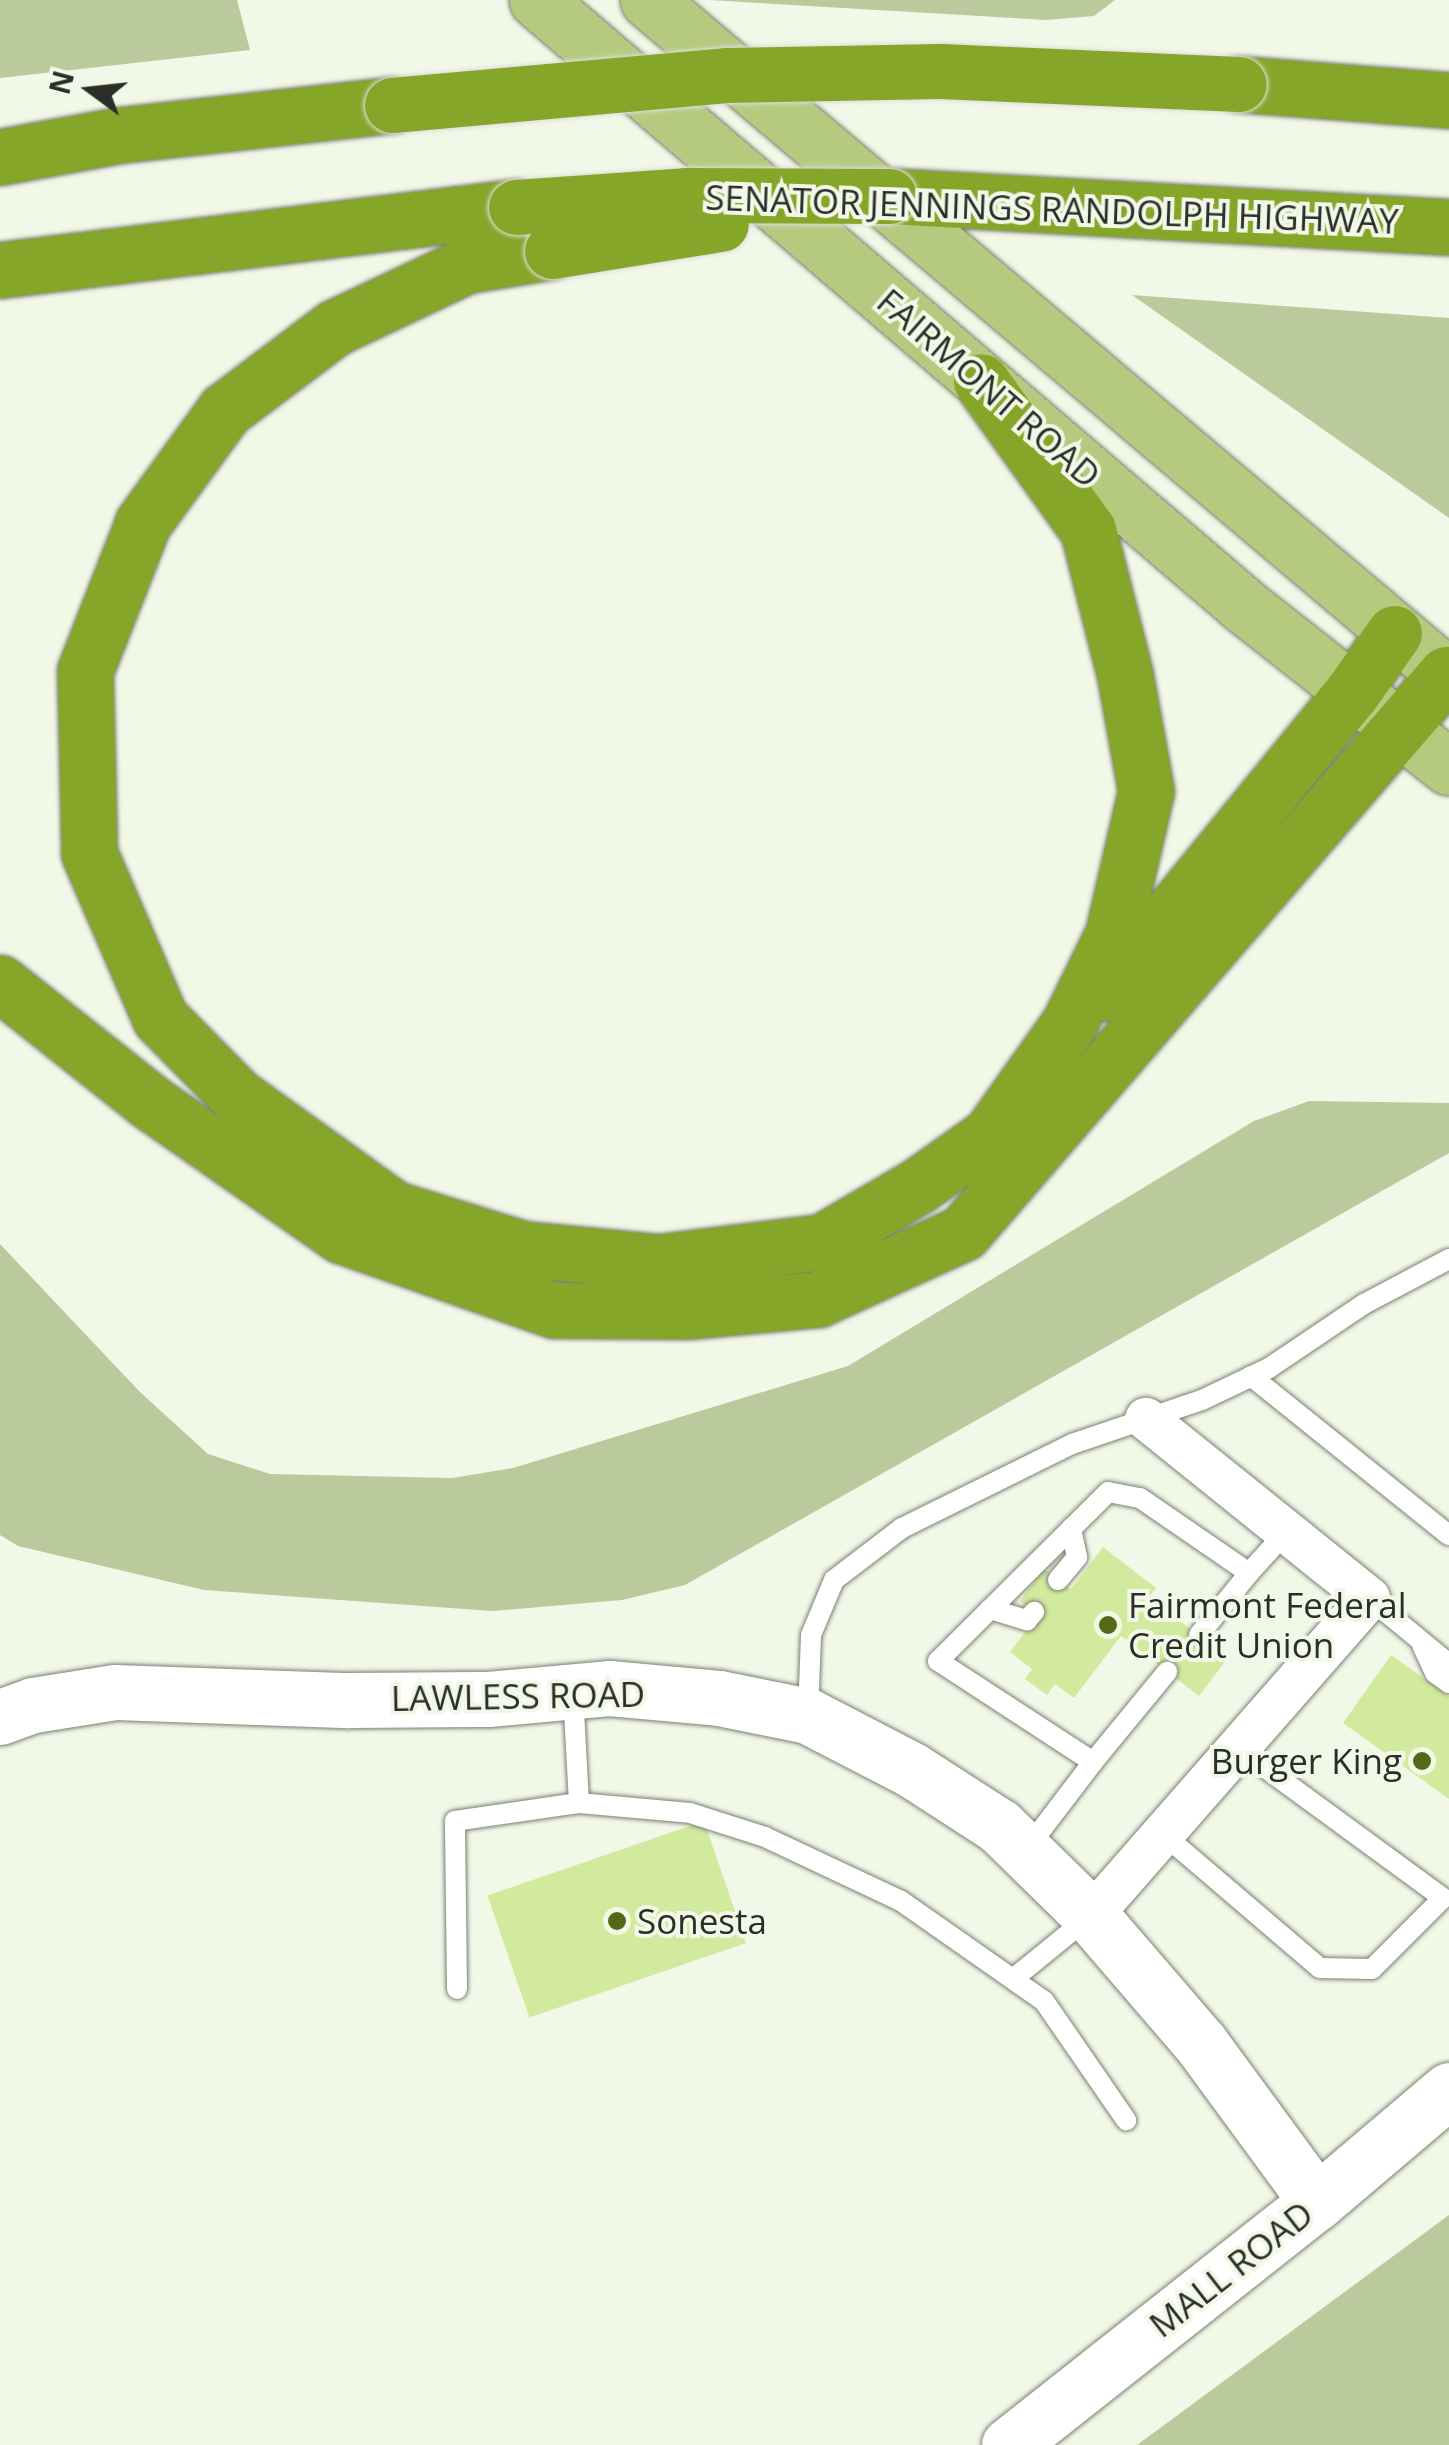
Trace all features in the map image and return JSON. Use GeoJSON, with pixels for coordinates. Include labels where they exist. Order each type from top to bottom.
{"type":"FeatureCollection","features":[{"type":"Feature","properties":{"kind":"highway"},"geometry":{"type":"LineString","coordinates":[[0,157],[120,135],[392,105],[726,75],[940,72],[1239,84],[1449,100]]}},
{"type":"Feature","properties":{"kind":"highway","name":"SENATOR JENNINGS RANDOLPH HIGHWAY"},"geometry":{"type":"LineString","coordinates":[[0,270],[516,206],[686,195],[889,196],[1423,224]]}},
{"type":"Feature","properties":{"kind":"highway"},"geometry":{"type":"LineString","coordinates":[[889,196],[467,265],[334,328],[225,410],[142,522],[85,670],[88,852],[160,1018],[238,1097],[394,1209],[524,1250],[659,1262],[822,1242],[918,1186],[990,1135],[1353,691],[1394,633]]}},
{"type":"Feature","properties":{"kind":"highway"},"geometry":{"type":"LineString","coordinates":[[980,381],[1088,530],[1125,675],[1146,792],[1113,934],[1069,1024],[990,1135]]}},
{"type":"Feature","properties":{"kind":"highway"},"geometry":{"type":"LineString","coordinates":[[0,983],[150,1102],[341,1235],[554,1310],[687,1311],[818,1299],[964,1233],[1448,676]]}},
{"type":"Feature","properties":{"kind":"main road","name":"FAIRMONT ROAD"},"geometry":{"type":"LineString","coordinates":[[537,0],[1244,606],[1449,767]]}},
{"type":"Feature","properties":{"kind":"main road"},"geometry":{"type":"LineString","coordinates":[[648,0],[1448,676]]}},
{"type":"Feature","properties":{"kind":"street"},"geometry":{"type":"LineString","coordinates":[[1091,1916],[1369,1598],[1146,1420]]}},
{"type":"Feature","properties":{"kind":"street","name":"LAWLESS ROAD"},"geometry":{"type":"LineString","coordinates":[[0,1717],[33,1705],[115,1692],[349,1700],[488,1699],[609,1688],[719,1698],[808,1716],[912,1770],[1000,1826],[1091,1916],[1201,2044],[1317,2202]]}},
{"type":"Feature","properties":{"kind":"street","name":"MALL ROAD"},"geometry":{"type":"LineString","coordinates":[[1009,2445],[1317,2202],[1449,2090]]}},
{"type":"Feature","properties":{"kind":"lane"},"geometry":{"type":"LineString","coordinates":[[808,1716],[812,1634],[834,1580],[902,1528],[1072,1444],[1146,1420],[1252,1376],[1364,1304],[1449,1259]]}},
{"type":"Feature","properties":{"kind":"lane"},"geometry":{"type":"LineString","coordinates":[[1252,1376],[1449,1535]]}},
{"type":"Feature","properties":{"kind":"lane"},"geometry":{"type":"LineString","coordinates":[[1093,1762],[938,1661],[1108,1492],[1140,1498],[1250,1574]]}},
{"type":"Feature","properties":{"kind":"lane"},"geometry":{"type":"LineString","coordinates":[[1058,1580],[1077,1557],[1070,1529]]}},
{"type":"Feature","properties":{"kind":"lane"},"geometry":{"type":"LineString","coordinates":[[1199,1635],[1286,1532]]}},
{"type":"Feature","properties":{"kind":"lane"},"geometry":{"type":"LineString","coordinates":[[1369,1598],[1449,1664]]}},
{"type":"Feature","properties":{"kind":"lane"},"geometry":{"type":"LineString","coordinates":[[990,1609],[1026,1620],[1034,1612]]}},
{"type":"Feature","properties":{"kind":"lane"},"geometry":{"type":"LineString","coordinates":[[1420,1640],[1435,1673],[1449,1683]]}},
{"type":"Feature","properties":{"kind":"lane"},"geometry":{"type":"LineString","coordinates":[[1025,1851],[1167,1672]]}},
{"type":"Feature","properties":{"kind":"lane"},"geometry":{"type":"LineString","coordinates":[[572,1691],[579,1803]]}},
{"type":"Feature","properties":{"kind":"lane"},"geometry":{"type":"LineString","coordinates":[[1163,1834],[1320,1968],[1372,1969],[1446,1895],[1238,1748]]}},
{"type":"Feature","properties":{"kind":"lane"},"geometry":{"type":"LineString","coordinates":[[457,1988],[455,1821],[579,1803],[690,1812],[765,1836],[901,1901],[1013,1979],[1044,2001],[1126,2120]]}},
{"type":"Feature","properties":{"kind":"lane"},"geometry":{"type":"LineString","coordinates":[[1013,1979],[1091,1916]]}},
{"type":"Feature","properties":{"kind":"green space"},"geometry":{"type":"Polygon","coordinates":[[[0,0],[237,0],[250,50],[0,78],[0,0]]]}},
{"type":"Feature","properties":{"kind":"green space"},"geometry":{"type":"Polygon","coordinates":[[[709,0],[1115,0],[1094,16],[1046,20],[709,0]]]}},
{"type":"Feature","properties":{"kind":"green space"},"geometry":{"type":"Polygon","coordinates":[[[1132,295],[1449,318],[1449,518],[1132,295]]]}},
{"type":"Feature","properties":{"kind":"green space"},"geometry":{"type":"Polygon","coordinates":[[[1309,1101],[1449,1103],[1449,1153],[685,1585],[622,1600],[492,1611],[204,1590],[18,1546],[0,1535],[0,1244],[140,1392],[208,1454],[270,1474],[452,1478],[513,1468],[848,1366],[1254,1121],[1309,1101]]]}},
{"type":"Feature","properties":{"kind":"green space"},"geometry":{"type":"Polygon","coordinates":[[[1449,2215],[1449,2445],[1137,2445],[1449,2215]]]}},
{"type":"Feature","properties":{"kind":"building","name":"Fairmont Federal Credit Union"},"geometry":{"type":"Polygon","coordinates":[[[1103,1547],[1156,1588],[1149,1597],[1228,1658],[1199,1696],[1121,1636],[1074,1698],[1055,1684],[1047,1695],[1025,1679],[1032,1669],[1010,1652],[1038,1615],[1020,1601],[1044,1569],[1071,1589],[1103,1547]]]}},
{"type":"Feature","properties":{"kind":"building","name":"Burger King"},"geometry":{"type":"Polygon","coordinates":[[[1391,1655],[1449,1696],[1449,1799],[1343,1723],[1391,1655]]]}},
{"type":"Feature","properties":{"kind":"building","name":"Sonesta"},"geometry":{"type":"Polygon","coordinates":[[[704,1821],[746,1943],[529,2018],[487,1896],[704,1821]]]}},
{"type":"Feature","properties":{"kind":"place","name":"Fairmont Federal Credit Union"},"geometry":{"type":"Point","coordinates":[1108,1625]}},
{"type":"Feature","properties":{"kind":"place","name":"Burger King"},"geometry":{"type":"Point","coordinates":[1422,1761]}},
{"type":"Feature","properties":{"kind":"place","name":"Sonesta"},"geometry":{"type":"Point","coordinates":[617,1921]}}]}
